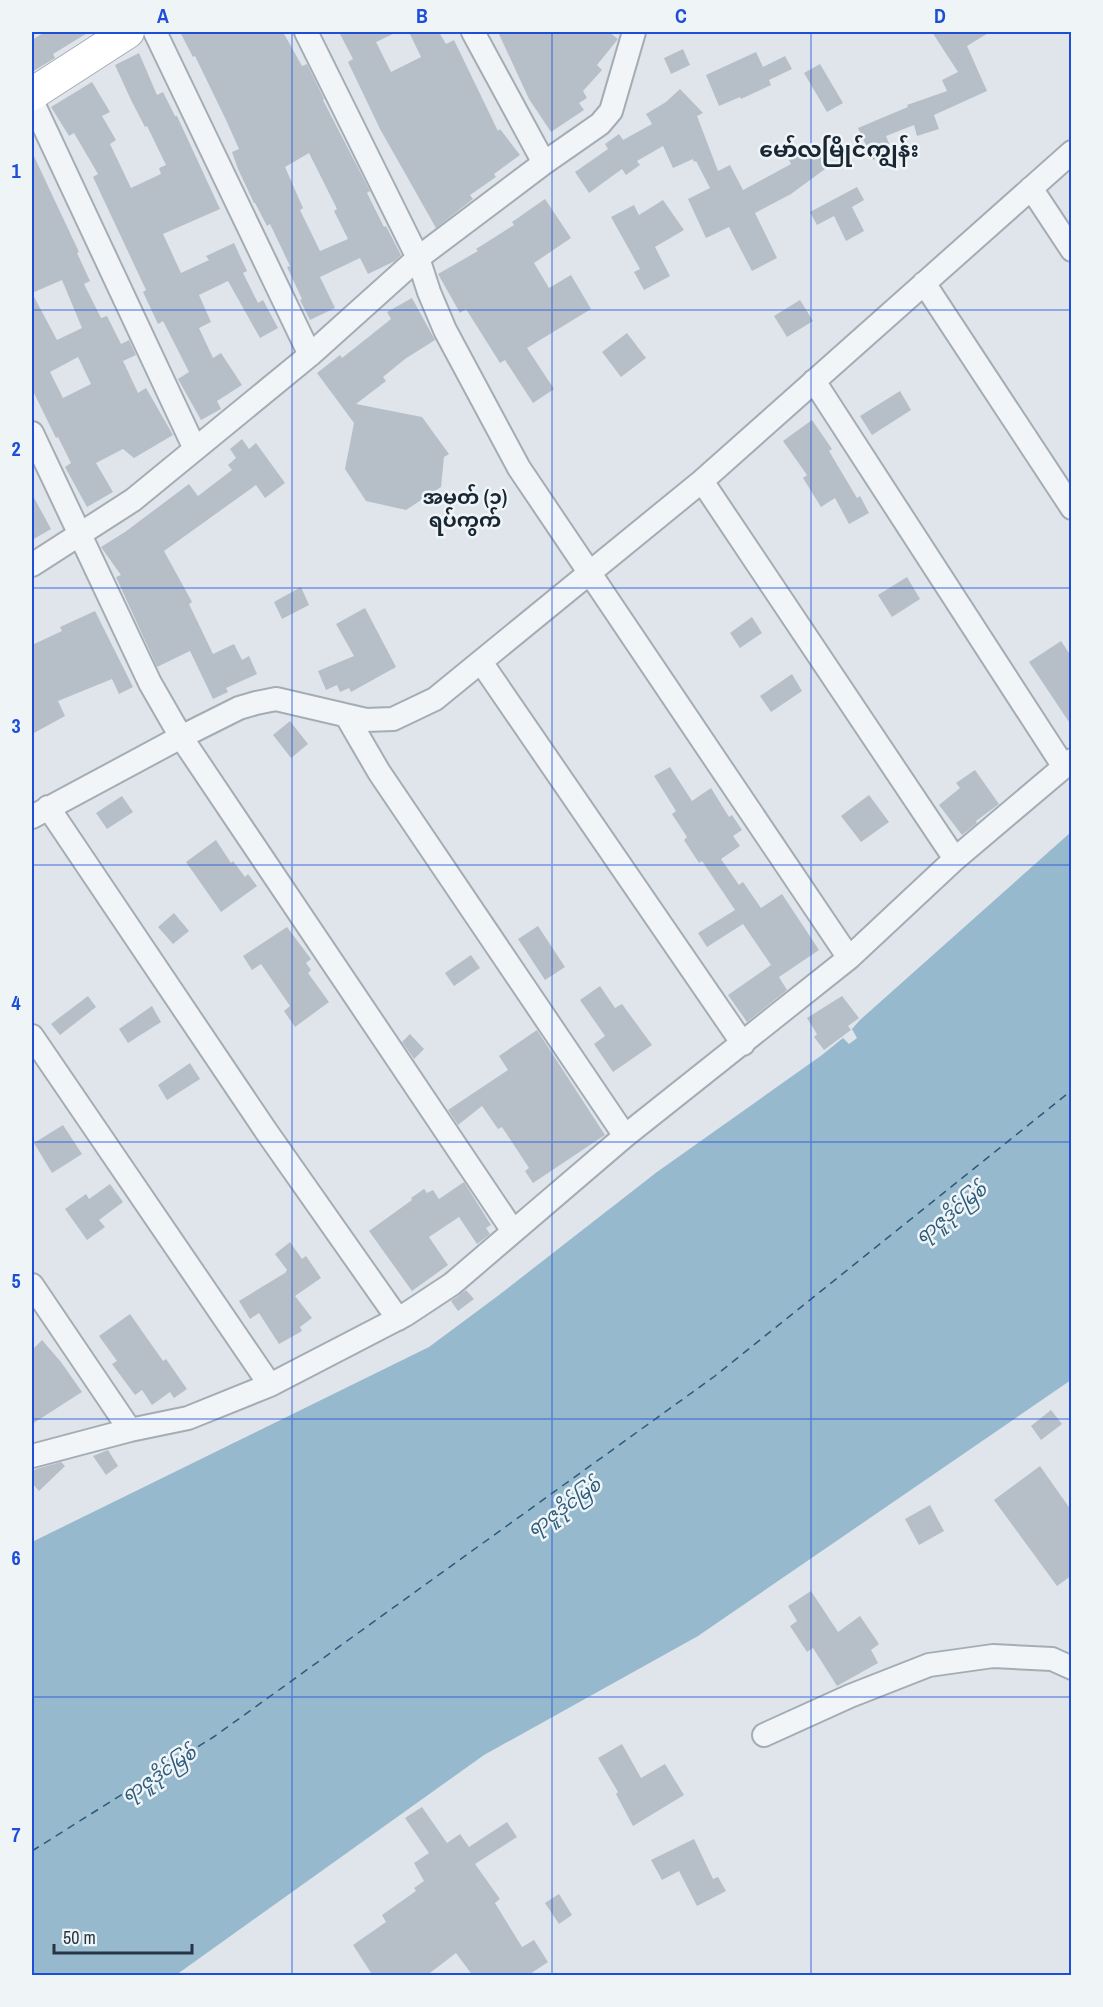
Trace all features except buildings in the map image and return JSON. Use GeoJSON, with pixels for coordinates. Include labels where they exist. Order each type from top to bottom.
{"type":"FeatureCollection","features":[{"type":"Feature","properties":{"kind":"street"},"geometry":{"type":"LineString","coordinates":[[32,94],[128,32]]}},
{"type":"Feature","properties":{"kind":"street"},"geometry":{"type":"LineString","coordinates":[[155,32],[310,355]]}},
{"type":"Feature","properties":{"kind":"street"},"geometry":{"type":"LineString","coordinates":[[306,32],[418,258],[445,330],[519,468],[849,958]]}},
{"type":"Feature","properties":{"kind":"street"},"geometry":{"type":"LineString","coordinates":[[473,32],[544,163]]}},
{"type":"Feature","properties":{"kind":"street"},"geometry":{"type":"LineString","coordinates":[[32,565],[132,500],[310,355],[418,258],[600,124],[611,111],[634,32]]}},
{"type":"Feature","properties":{"kind":"street"},"geometry":{"type":"LineString","coordinates":[[32,101],[195,449]]}},
{"type":"Feature","properties":{"kind":"street"},"geometry":{"type":"LineString","coordinates":[[398,1319],[40,812],[239,708],[276,699],[347,717],[366,720],[393,719],[435,699],[702,481],[1071,152]]}},
{"type":"Feature","properties":{"kind":"street"},"geometry":{"type":"LineString","coordinates":[[1031,188],[1071,250]]}},
{"type":"Feature","properties":{"kind":"street"},"geometry":{"type":"LineString","coordinates":[[924,283],[1071,508]]}},
{"type":"Feature","properties":{"kind":"street"},"geometry":{"type":"LineString","coordinates":[[32,1456],[130,1430],[188,1418],[270,1385],[398,1319],[452,1284],[626,1136],[849,958],[955,859],[1067,764],[814,381]]}},
{"type":"Feature","properties":{"kind":"street"},"geometry":{"type":"LineString","coordinates":[[32,434],[150,683],[180,737],[513,1231]]}},
{"type":"Feature","properties":{"kind":"street"},"geometry":{"type":"LineString","coordinates":[[702,481],[955,859]]}},
{"type":"Feature","properties":{"kind":"street"},"geometry":{"type":"LineString","coordinates":[[481,662],[743,1044]]}},
{"type":"Feature","properties":{"kind":"street"},"geometry":{"type":"LineString","coordinates":[[347,717],[380,772],[626,1136]]}},
{"type":"Feature","properties":{"kind":"street"},"geometry":{"type":"LineString","coordinates":[[32,1035],[270,1385]]}},
{"type":"Feature","properties":{"kind":"street"},"geometry":{"type":"LineString","coordinates":[[32,1285],[130,1430]]}},
{"type":"Feature","properties":{"kind":"street"},"geometry":{"type":"LineString","coordinates":[[764,1735],[850,1696],[929,1665],[993,1656],[1053,1659],[1071,1668]]}},
{"type":"Feature","properties":{"kind":"water","name":"ရာဇူဒိုင်မြစ်"},"geometry":{"type":"Polygon","coordinates":[[[1071,832],[1071,1380],[698,1636],[484,1755],[176,1975],[32,1975],[32,1542],[429,1347],[657,1172],[843,1038],[849,1044],[857,1038],[852,1029],[860,1020],[1071,832]]]}},
{"type":"Feature","properties":{"kind":"ferry route"},"geometry":{"type":"LineString","coordinates":[[32,1851],[215,1736],[715,1376],[1072,1090]]}},
{"type":"Feature","properties":{"kind":"district","name":"မော်လမြိုင်ကျွန်း"},"geometry":{"type":"Point","coordinates":[839,149]}},
{"type":"Feature","properties":{"kind":"district","name":"အမှတ် (၁) ရပ်ကွက်"},"geometry":{"type":"Point","coordinates":[465,508]}}]}
